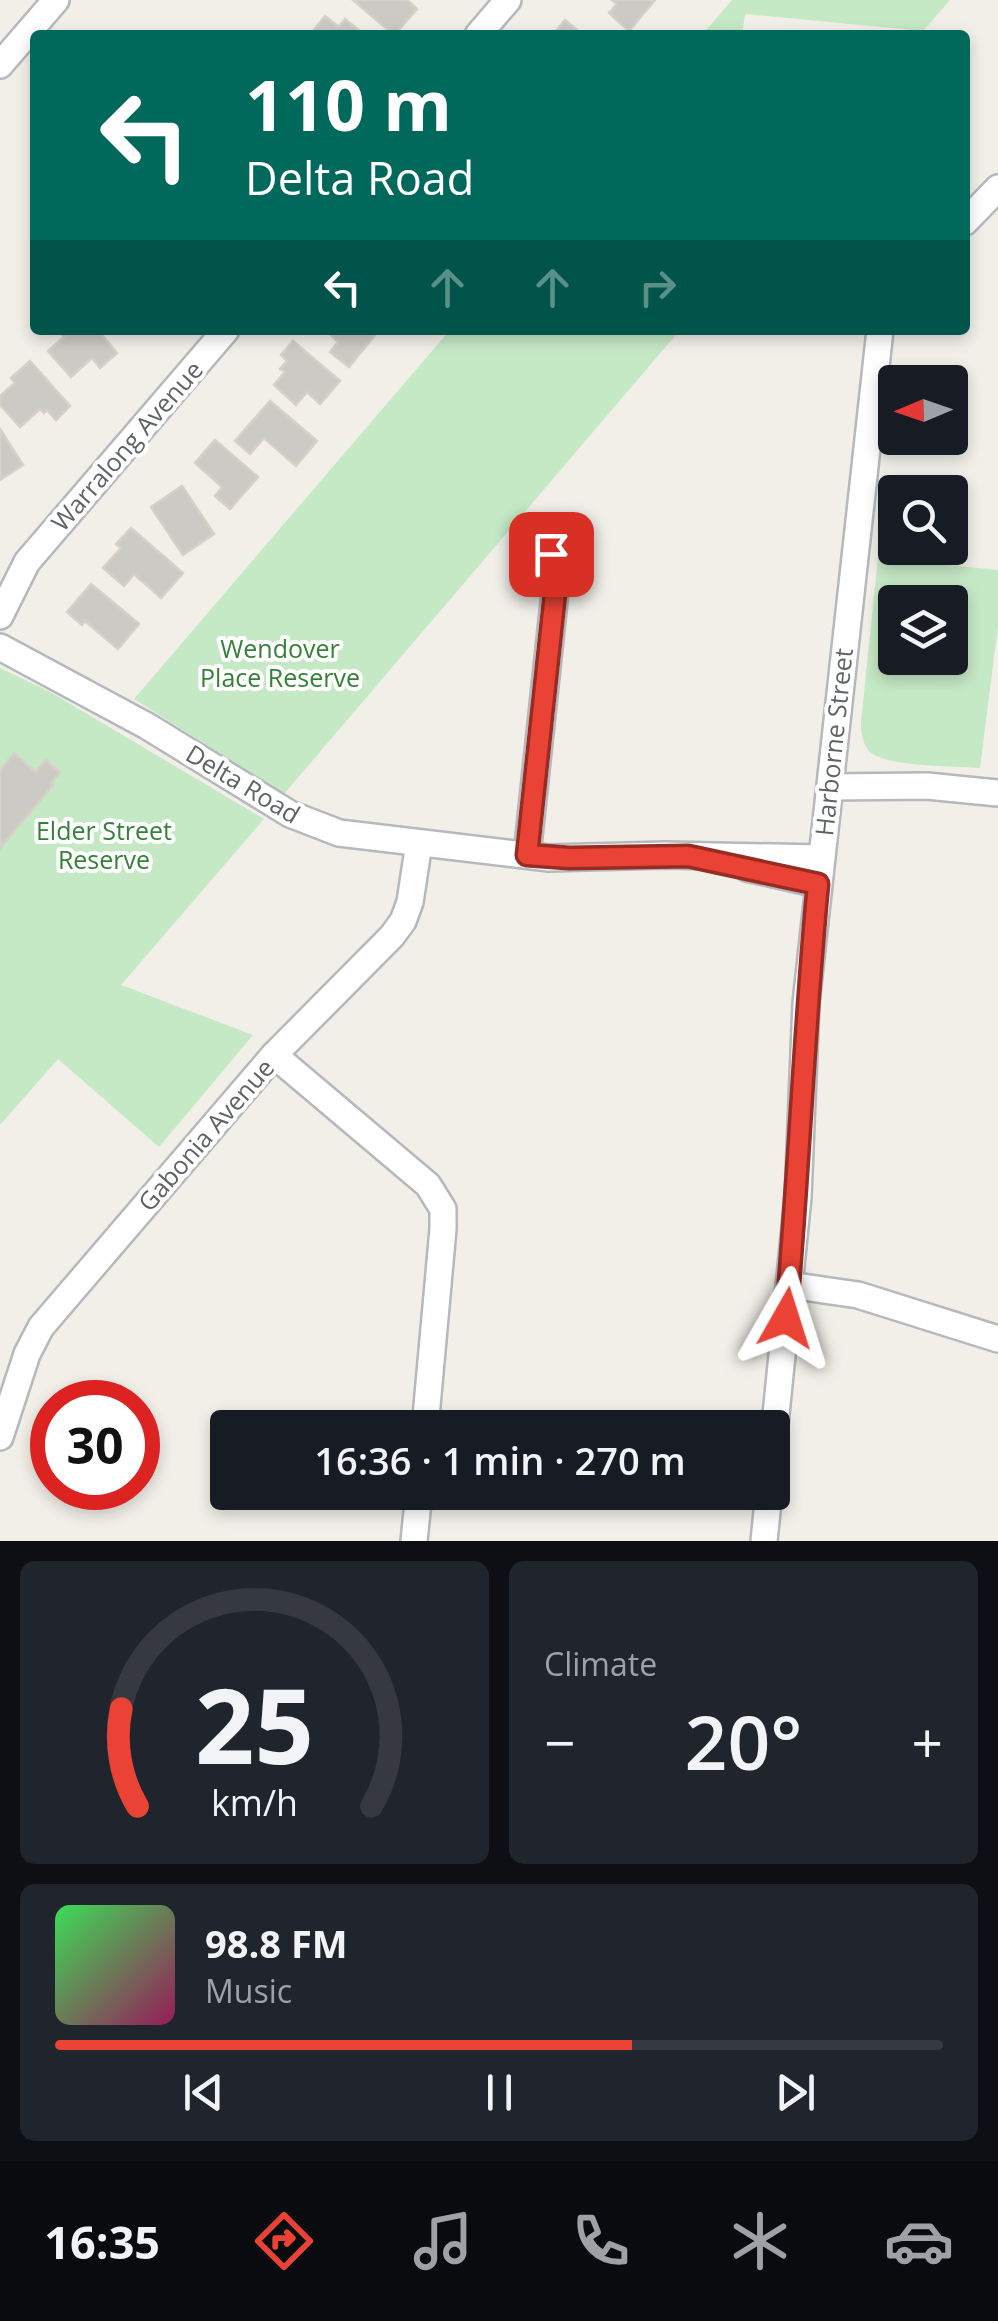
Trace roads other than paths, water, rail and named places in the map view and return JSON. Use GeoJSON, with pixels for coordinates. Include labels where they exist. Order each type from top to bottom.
{"type":"FeatureCollection","features":[{"type":"Feature","properties":{"kind":"street"},"geometry":{"type":"LineString","coordinates":[[31,30],[56,0]]}},
{"type":"Feature","properties":{"kind":"street"},"geometry":{"type":"LineString","coordinates":[[482,30],[508,0]]}},
{"type":"Feature","properties":{"kind":"street"},"geometry":{"type":"LineString","coordinates":[[0,66],[30,31]]}},
{"type":"Feature","properties":{"kind":"street"},"geometry":{"type":"LineString","coordinates":[[970,217],[998,188]]}},
{"type":"Feature","properties":{"kind":"street","name":"Warralong Avenue"},"geometry":{"type":"LineString","coordinates":[[0,583],[28,562],[222,335]]}},
{"type":"Feature","properties":{"kind":"street","name":"Harborne Street"},"geometry":{"type":"LineString","coordinates":[[776,1410],[798,1196],[806,1003],[879,335]]}},
{"type":"Feature","properties":{"kind":"street"},"geometry":{"type":"LineString","coordinates":[[527,855],[556,584],[556,568],[544,541]]}},
{"type":"Feature","properties":{"kind":"street","name":"Warralong Avenue"},"geometry":{"type":"LineString","coordinates":[[0,616],[28,562]]}},
{"type":"Feature","properties":{"kind":"street","name":"Delta Road"},"geometry":{"type":"LineString","coordinates":[[0,646],[132,717],[290,814],[339,833],[527,855],[688,856],[820,871]]}},
{"type":"Feature","properties":{"kind":"street"},"geometry":{"type":"LineString","coordinates":[[831,776],[998,793]]}},
{"type":"Feature","properties":{"kind":"street","name":"Gabonia Avenue"},"geometry":{"type":"LineString","coordinates":[[0,1437],[23,1364],[41,1326],[274,1055],[403,921],[419,843]]}},
{"type":"Feature","properties":{"kind":"street"},"geometry":{"type":"LineString","coordinates":[[274,1055],[428,1185],[443,1209],[427,1410]]}},
{"type":"Feature","properties":{"kind":"street"},"geometry":{"type":"LineString","coordinates":[[789,1285],[858,1295],[998,1338]]}},
{"type":"Feature","properties":{"kind":"street"},"geometry":{"type":"LineString","coordinates":[[414,1541],[417,1510]]}},
{"type":"Feature","properties":{"kind":"street"},"geometry":{"type":"LineString","coordinates":[[764,1541],[767,1510]]}},
{"type":"Feature","properties":{"kind":"park label","name":"Wendover Place Reserve"},"geometry":{"type":"Point","coordinates":[280,664]}},
{"type":"Feature","properties":{"kind":"park label","name":"Elder Street Reserve"},"geometry":{"type":"Point","coordinates":[104,846]}}]}
